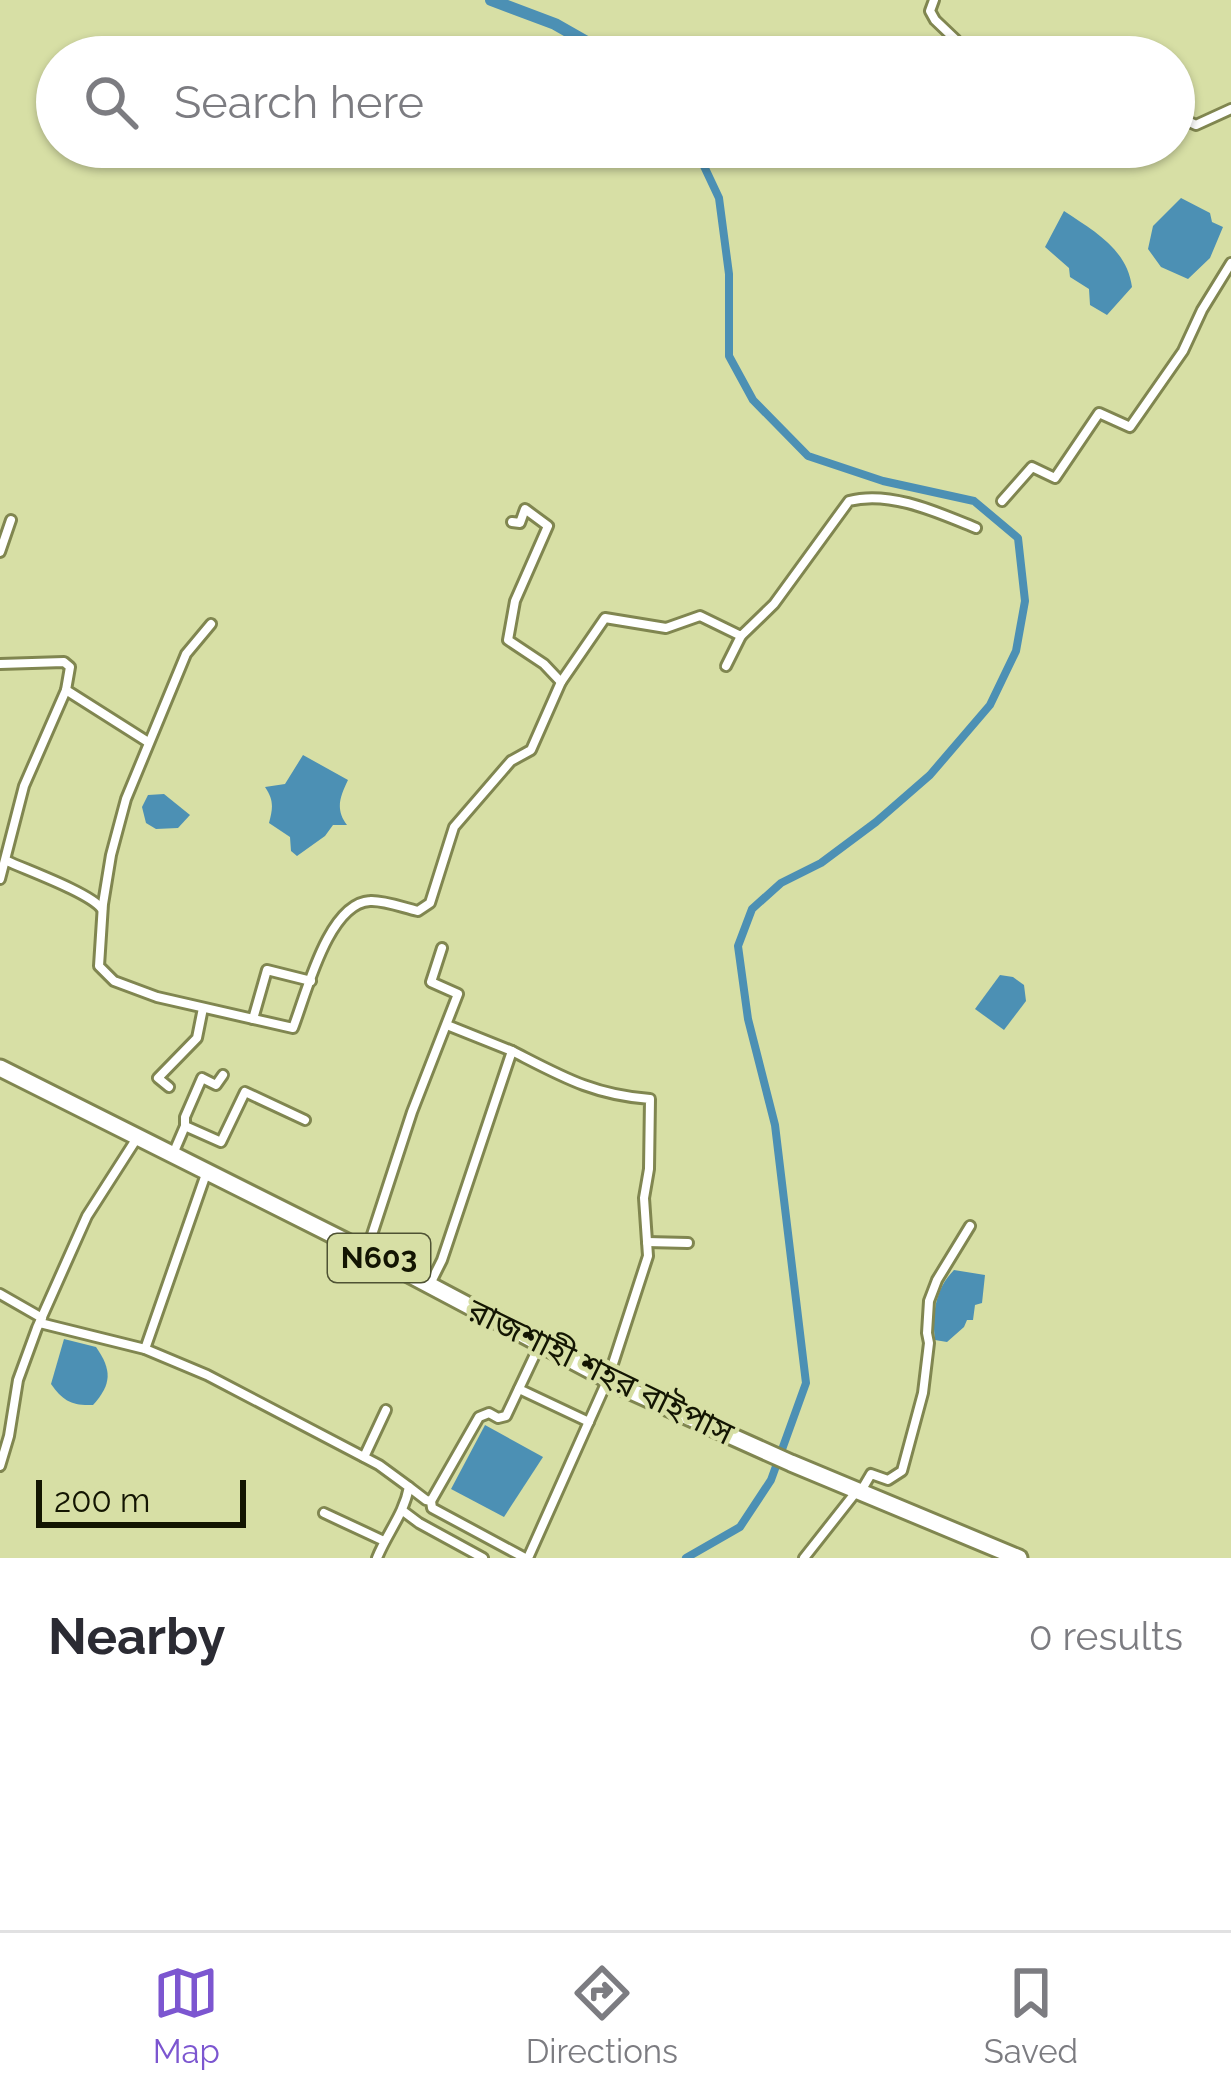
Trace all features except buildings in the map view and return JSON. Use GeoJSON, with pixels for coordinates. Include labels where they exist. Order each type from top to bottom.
{"type":"FeatureCollection","features":[{"type":"Feature","properties":{"kind":"highway","name":"রাজশাহী শহর বাইপাস"},"geometry":{"type":"LineString","coordinates":[[0,1068],[608,1379],[791,1463],[1019,1558]]}},
{"type":"Feature","properties":{"kind":"street"},"geometry":{"type":"LineString","coordinates":[[934,0],[930,11],[934,20],[952,36]]}},
{"type":"Feature","properties":{"kind":"street"},"geometry":{"type":"LineString","coordinates":[[1195,125],[1231,109]]}},
{"type":"Feature","properties":{"kind":"street"},"geometry":{"type":"LineString","coordinates":[[1002,501],[1032,467],[1055,478],[1099,413],[1130,427],[1183,351],[1231,263]]}},
{"type":"Feature","properties":{"kind":"street"},"geometry":{"type":"LineString","coordinates":[[727,666],[741,636],[774,604],[849,501],[864,497],[891,500],[976,528]]}},
{"type":"Feature","properties":{"kind":"street"},"geometry":{"type":"LineString","coordinates":[[512,522],[520,523],[525,509],[548,526],[515,602],[508,640],[561,682]]}},
{"type":"Feature","properties":{"kind":"street"},"geometry":{"type":"LineString","coordinates":[[0,552],[11,520]]}},
{"type":"Feature","properties":{"kind":"street"},"geometry":{"type":"LineString","coordinates":[[212,624],[186,654],[121,817],[111,855],[99,966],[114,981],[157,997],[293,1028],[334,924],[347,910],[368,900],[418,911],[430,903],[454,827],[511,761],[531,750],[561,682],[605,617],[666,628],[700,616],[741,636]]}},
{"type":"Feature","properties":{"kind":"street"},"geometry":{"type":"LineString","coordinates":[[0,664],[64,662],[70,667],[66,690],[25,786],[0,879]]}},
{"type":"Feature","properties":{"kind":"street"},"geometry":{"type":"LineString","coordinates":[[66,690],[148,742]]}},
{"type":"Feature","properties":{"kind":"street"},"geometry":{"type":"LineString","coordinates":[[7,861],[93,898],[103,910]]}},
{"type":"Feature","properties":{"kind":"street"},"geometry":{"type":"LineString","coordinates":[[367,1252],[412,1112],[458,994],[431,982],[442,949]]}},
{"type":"Feature","properties":{"kind":"street"},"geometry":{"type":"LineString","coordinates":[[253,1019],[267,970],[311,981]]}},
{"type":"Feature","properties":{"kind":"street"},"geometry":{"type":"LineString","coordinates":[[169,1087],[158,1078],[196,1038],[203,1008]]}},
{"type":"Feature","properties":{"kind":"street"},"geometry":{"type":"LineString","coordinates":[[447,1025],[585,1088],[650,1099],[644,1198],[648,1256],[608,1379],[526,1558],[432,1508],[431,1501],[479,1418],[489,1413],[506,1416],[540,1344]]}},
{"type":"Feature","properties":{"kind":"street"},"geometry":{"type":"LineString","coordinates":[[429,1285],[442,1260],[512,1051]]}},
{"type":"Feature","properties":{"kind":"street"},"geometry":{"type":"LineString","coordinates":[[172,1156],[202,1078],[216,1085],[223,1075]]}},
{"type":"Feature","properties":{"kind":"street"},"geometry":{"type":"LineString","coordinates":[[185,1126],[221,1142],[245,1092],[305,1120]]}},
{"type":"Feature","properties":{"kind":"street"},"geometry":{"type":"LineString","coordinates":[[0,1466],[18,1380],[41,1320],[87,1216],[136,1138]]}},
{"type":"Feature","properties":{"kind":"street"},"geometry":{"type":"LineString","coordinates":[[145,1349],[206,1173]]}},
{"type":"Feature","properties":{"kind":"street"},"geometry":{"type":"LineString","coordinates":[[805,1558],[871,1474],[888,1480],[902,1471],[922,1393],[929,1301],[970,1226]]}},
{"type":"Feature","properties":{"kind":"street"},"geometry":{"type":"LineString","coordinates":[[647,1242],[688,1243]]}},
{"type":"Feature","properties":{"kind":"street"},"geometry":{"type":"LineString","coordinates":[[0,1294],[41,1320],[145,1349],[207,1375],[364,1457],[431,1501]]}},
{"type":"Feature","properties":{"kind":"street"},"geometry":{"type":"LineString","coordinates":[[519,1389],[589,1422]]}},
{"type":"Feature","properties":{"kind":"street"},"geometry":{"type":"LineString","coordinates":[[364,1457],[386,1410]]}},
{"type":"Feature","properties":{"kind":"street"},"geometry":{"type":"LineString","coordinates":[[377,1558],[403,1511],[409,1487]]}},
{"type":"Feature","properties":{"kind":"street"},"geometry":{"type":"LineString","coordinates":[[403,1511],[483,1558]]}},
{"type":"Feature","properties":{"kind":"street"},"geometry":{"type":"LineString","coordinates":[[324,1514],[384,1541]]}},
{"type":"Feature","properties":{"kind":"water"},"geometry":{"type":"Polygon","coordinates":[[[1181,198],[1210,213],[1212,222],[1223,227],[1210,258],[1188,279],[1161,267],[1148,249],[1153,226],[1181,198]]]}},
{"type":"Feature","properties":{"kind":"water"},"geometry":{"type":"Polygon","coordinates":[[[1064,211],[1107,242],[1129,274],[1132,287],[1107,315],[1090,305],[1089,289],[1070,277],[1069,268],[1045,247],[1064,211]]]}},
{"type":"Feature","properties":{"kind":"water"},"geometry":{"type":"Polygon","coordinates":[[[303,755],[348,780],[340,803],[347,825],[333,825],[297,856],[291,851],[290,837],[269,823],[272,804],[265,787],[285,784],[303,755]]]}},
{"type":"Feature","properties":{"kind":"water"},"geometry":{"type":"Polygon","coordinates":[[[164,794],[190,815],[178,828],[156,829],[146,823],[142,807],[148,795],[164,794]]]}},
{"type":"Feature","properties":{"kind":"water"},"geometry":{"type":"Polygon","coordinates":[[[1000,975],[1024,985],[1026,1001],[1004,1030],[975,1009],[1000,975]]]}},
{"type":"Feature","properties":{"kind":"water"},"geometry":{"type":"Polygon","coordinates":[[[954,1270],[985,1275],[982,1303],[975,1305],[973,1320],[967,1320],[947,1342],[935,1340],[936,1302],[954,1270]]]}},
{"type":"Feature","properties":{"kind":"water"},"geometry":{"type":"Polygon","coordinates":[[[64,1339],[96,1347],[105,1363],[107,1383],[93,1405],[69,1401],[51,1384],[64,1339]]]}},
{"type":"Feature","properties":{"kind":"water"},"geometry":{"type":"Polygon","coordinates":[[[485,1425],[543,1457],[504,1517],[451,1489],[485,1425]]]}},
{"type":"Feature","properties":{"kind":"waterway"},"geometry":{"type":"LineString","coordinates":[[491,0],[576,36]]}},
{"type":"Feature","properties":{"kind":"waterway"},"geometry":{"type":"LineString","coordinates":[[686,1558],[740,1527],[771,1480],[806,1383],[775,1125],[748,1019],[738,946],[752,909],[781,883],[821,863],[876,822],[930,775],[990,705],[1016,651],[1025,601],[1018,538],[974,501],[883,481],[808,456],[753,400],[729,356],[729,274],[719,198],[705,168]]}}]}
